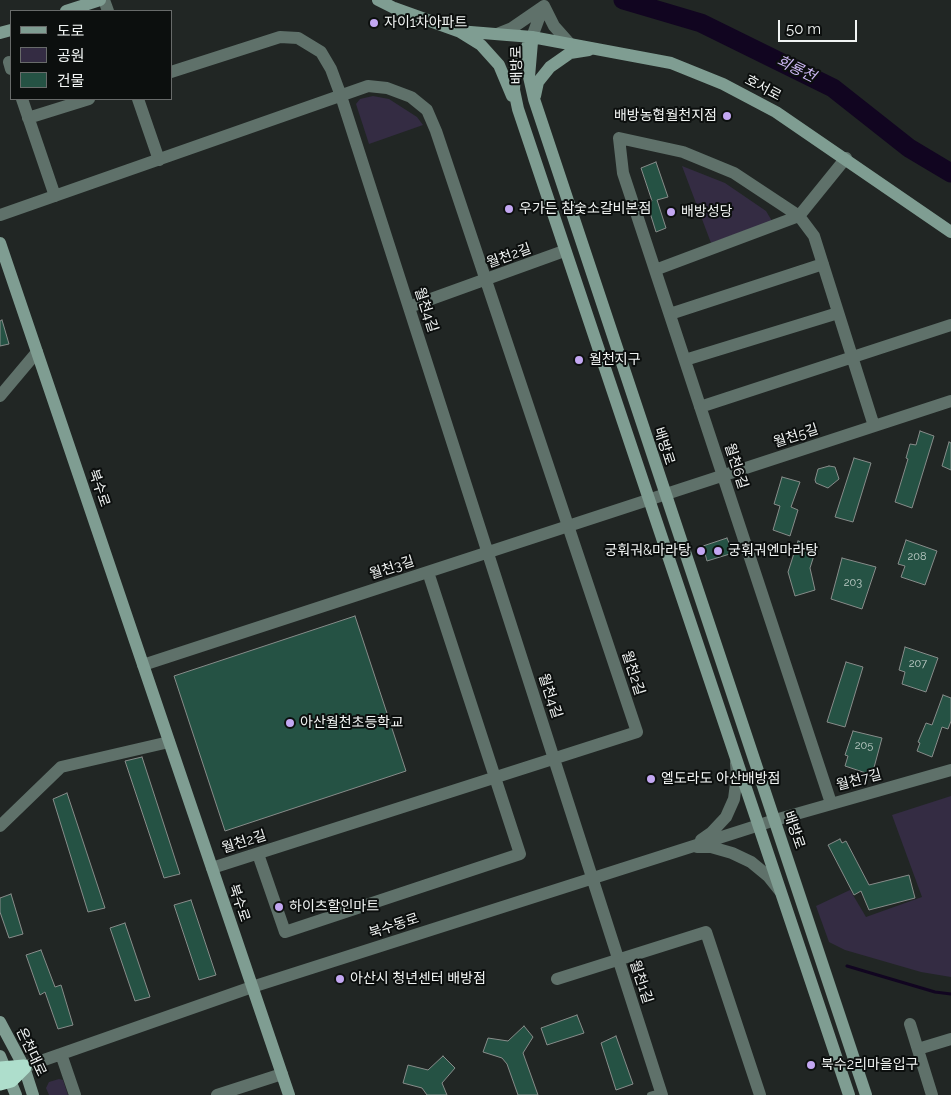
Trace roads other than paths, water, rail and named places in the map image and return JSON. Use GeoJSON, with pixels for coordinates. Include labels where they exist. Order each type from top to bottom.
{"type":"FeatureCollection","features":[{"type":"Feature","properties":{"kind":"highway"},"geometry":{"type":"LineString","coordinates":[[3,1071],[24,1067]]}},
{"type":"Feature","properties":{"kind":"street"},"geometry":{"type":"LineString","coordinates":[[69,10],[100,0]]}},
{"type":"Feature","properties":{"kind":"street"},"geometry":{"type":"LineString","coordinates":[[378,0],[394,8],[458,31],[481,45],[499,65],[519,112]]}},
{"type":"Feature","properties":{"kind":"street"},"geometry":{"type":"LineString","coordinates":[[540,10],[570,44]]}},
{"type":"Feature","properties":{"kind":"street"},"geometry":{"type":"LineString","coordinates":[[497,34],[512,28],[540,10]]}},
{"type":"Feature","properties":{"kind":"street"},"geometry":{"type":"LineString","coordinates":[[532,37],[540,10]]}},
{"type":"Feature","properties":{"kind":"street","name":"호서로"},"geometry":{"type":"LineString","coordinates":[[458,31],[532,37],[596,48],[671,63],[723,84],[776,112],[846,158],[951,232]]}},
{"type":"Feature","properties":{"kind":"street","name":"월천4길"},"geometry":{"type":"LineString","coordinates":[[172,72],[280,37],[298,38],[321,52],[331,69],[342,96],[592,878]]}},
{"type":"Feature","properties":{"kind":"street","name":"배방로"},"geometry":{"type":"LineString","coordinates":[[532,37],[530,78],[534,99],[866,1095]]}},
{"type":"Feature","properties":{"kind":"street","name":"배방로"},"geometry":{"type":"LineString","coordinates":[[532,37],[515,70],[514,90],[519,112],[564,252],[735,750],[849,1095]]}},
{"type":"Feature","properties":{"kind":"street"},"geometry":{"type":"LineString","coordinates":[[534,99],[538,82],[550,67],[570,54],[596,48]]}},
{"type":"Feature","properties":{"kind":"street"},"geometry":{"type":"LineString","coordinates":[[0,215],[368,86],[387,88],[411,97],[428,110],[486,280],[409,308]]}},
{"type":"Feature","properties":{"kind":"street"},"geometry":{"type":"LineString","coordinates":[[22,100],[55,196]]}},
{"type":"Feature","properties":{"kind":"street"},"geometry":{"type":"LineString","coordinates":[[28,118],[86,100]]}},
{"type":"Feature","properties":{"kind":"street"},"geometry":{"type":"LineString","coordinates":[[138,100],[159,160]]}},
{"type":"Feature","properties":{"kind":"street","name":"월천6길"},"geometry":{"type":"LineString","coordinates":[[799,216],[734,173],[683,152],[619,138],[623,173],[830,803]]}},
{"type":"Feature","properties":{"kind":"street"},"geometry":{"type":"LineString","coordinates":[[655,270],[799,216],[846,158]]}},
{"type":"Feature","properties":{"kind":"street"},"geometry":{"type":"LineString","coordinates":[[799,216],[814,236],[874,426]]}},
{"type":"Feature","properties":{"kind":"street","name":"북수로"},"geometry":{"type":"LineString","coordinates":[[0,243],[289,1095]]}},
{"type":"Feature","properties":{"kind":"street","name":"월천2길"},"geometry":{"type":"LineString","coordinates":[[212,868],[637,732],[486,280],[564,252]]}},
{"type":"Feature","properties":{"kind":"street"},"geometry":{"type":"LineString","coordinates":[[670,314],[823,264]]}},
{"type":"Feature","properties":{"kind":"street"},"geometry":{"type":"LineString","coordinates":[[685,360],[838,314]]}},
{"type":"Feature","properties":{"kind":"street"},"geometry":{"type":"LineString","coordinates":[[700,407],[951,325]]}},
{"type":"Feature","properties":{"kind":"street"},"geometry":{"type":"LineString","coordinates":[[0,396],[37,352]]}},
{"type":"Feature","properties":{"kind":"street","name":"월천5길"},"geometry":{"type":"LineString","coordinates":[[650,500],[951,401]]}},
{"type":"Feature","properties":{"kind":"street","name":"월천3길"},"geometry":{"type":"LineString","coordinates":[[143,665],[650,500]]}},
{"type":"Feature","properties":{"kind":"street"},"geometry":{"type":"LineString","coordinates":[[258,854],[285,932],[520,854],[428,572]]}},
{"type":"Feature","properties":{"kind":"street"},"geometry":{"type":"LineString","coordinates":[[0,826],[61,768],[169,742]]}},
{"type":"Feature","properties":{"kind":"street"},"geometry":{"type":"LineString","coordinates":[[690,847],[711,833],[726,817],[734,799],[737,776],[735,750]]}},
{"type":"Feature","properties":{"kind":"street","name":"월천7길"},"geometry":{"type":"LineString","coordinates":[[775,820],[951,770]]}},
{"type":"Feature","properties":{"kind":"street","name":"북수동로"},"geometry":{"type":"LineString","coordinates":[[24,1067],[252,987],[775,820]]}},
{"type":"Feature","properties":{"kind":"street"},"geometry":{"type":"LineString","coordinates":[[690,847],[711,847],[732,853],[751,862],[768,876],[783,895]]}},
{"type":"Feature","properties":{"kind":"street","name":"월천1길"},"geometry":{"type":"LineString","coordinates":[[592,878],[618,959],[657,1094]]}},
{"type":"Feature","properties":{"kind":"street"},"geometry":{"type":"LineString","coordinates":[[557,978],[706,932],[760,1095]]}},
{"type":"Feature","properties":{"kind":"street","name":"온천대로"},"geometry":{"type":"LineString","coordinates":[[0,1022],[24,1067],[33,1095]]}},
{"type":"Feature","properties":{"kind":"street"},"geometry":{"type":"LineString","coordinates":[[910,1024],[932,1095]]}},
{"type":"Feature","properties":{"kind":"street"},"geometry":{"type":"LineString","coordinates":[[918,1049],[951,1039]]}},
{"type":"Feature","properties":{"kind":"street"},"geometry":{"type":"LineString","coordinates":[[61,1054],[75,1095]]}},
{"type":"Feature","properties":{"kind":"street"},"geometry":{"type":"LineString","coordinates":[[3,1071],[16,1095]]}},
{"type":"Feature","properties":{"kind":"street"},"geometry":{"type":"LineString","coordinates":[[217,1095],[282,1074]]}},
{"type":"Feature","properties":{"kind":"waterway","name":"회룡천"},"geometry":{"type":"LineString","coordinates":[[623,0],[701,23],[833,88],[909,148],[951,173]]}},
{"type":"Feature","properties":{"kind":"waterway"},"geometry":{"type":"LineString","coordinates":[[847,966],[935,992],[951,994]]}},
{"type":"Feature","properties":{"kind":"place","name":"자이1차아파트"},"geometry":{"type":"Point","coordinates":[374,23]}},
{"type":"Feature","properties":{"kind":"place","name":"배방농협월천지점"},"geometry":{"type":"Point","coordinates":[727,116]}},
{"type":"Feature","properties":{"kind":"place","name":"우가든 참숯소갈비본점"},"geometry":{"type":"Point","coordinates":[509,209]}},
{"type":"Feature","properties":{"kind":"place","name":"배방성당"},"geometry":{"type":"Point","coordinates":[671,212]}},
{"type":"Feature","properties":{"kind":"place","name":"월천지구"},"geometry":{"type":"Point","coordinates":[579,360]}},
{"type":"Feature","properties":{"kind":"place","name":"궁훠궈&마라탕"},"geometry":{"type":"Point","coordinates":[701,551]}},
{"type":"Feature","properties":{"kind":"place","name":"궁훠궈엔마라탕"},"geometry":{"type":"Point","coordinates":[718,551]}},
{"type":"Feature","properties":{"kind":"place","name":"아산월천초등학교"},"geometry":{"type":"Point","coordinates":[290,723]}},
{"type":"Feature","properties":{"kind":"place","name":"엘도라도 아산배방점"},"geometry":{"type":"Point","coordinates":[651,779]}},
{"type":"Feature","properties":{"kind":"place","name":"하이츠할인마트"},"geometry":{"type":"Point","coordinates":[279,907]}},
{"type":"Feature","properties":{"kind":"place","name":"아산시 청년센터 배방점"},"geometry":{"type":"Point","coordinates":[340,979]}},
{"type":"Feature","properties":{"kind":"place","name":"북수2리마을입구"},"geometry":{"type":"Point","coordinates":[811,1065]}}]}
